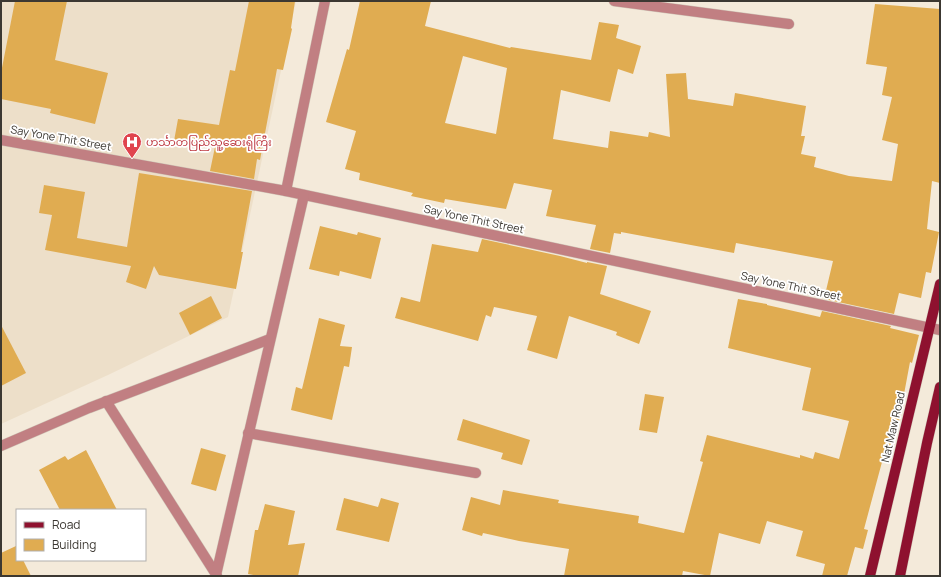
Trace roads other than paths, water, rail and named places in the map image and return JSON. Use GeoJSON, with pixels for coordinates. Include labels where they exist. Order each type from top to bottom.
{"type":"FeatureCollection","features":[{"type":"Feature","properties":{"kind":"main road","name":"Nat Maw Road"},"geometry":{"type":"LineString","coordinates":[[870,576],[940,284]]}},
{"type":"Feature","properties":{"kind":"main road"},"geometry":{"type":"LineString","coordinates":[[900,576],[940,387]]}},
{"type":"Feature","properties":{"kind":"street"},"geometry":{"type":"LineString","coordinates":[[286,191],[325,1]]}},
{"type":"Feature","properties":{"kind":"street"},"geometry":{"type":"LineString","coordinates":[[614,1],[789,24]]}},
{"type":"Feature","properties":{"kind":"street","name":"Say Yone Thit Street"},"geometry":{"type":"LineString","coordinates":[[1,140],[286,191],[940,330]]}},
{"type":"Feature","properties":{"kind":"street"},"geometry":{"type":"LineString","coordinates":[[216,575],[304,195]]}},
{"type":"Feature","properties":{"kind":"street"},"geometry":{"type":"LineString","coordinates":[[1,446],[106,401],[270,339]]}},
{"type":"Feature","properties":{"kind":"street"},"geometry":{"type":"LineString","coordinates":[[106,401],[216,575]]}},
{"type":"Feature","properties":{"kind":"street"},"geometry":{"type":"LineString","coordinates":[[248,433],[476,473]]}},
{"type":"Feature","properties":{"kind":"place","name":"ဟင်္သာတပြည်သူ့ဆေးရုံကြီး"},"geometry":{"type":"Point","coordinates":[132,159]}}]}
